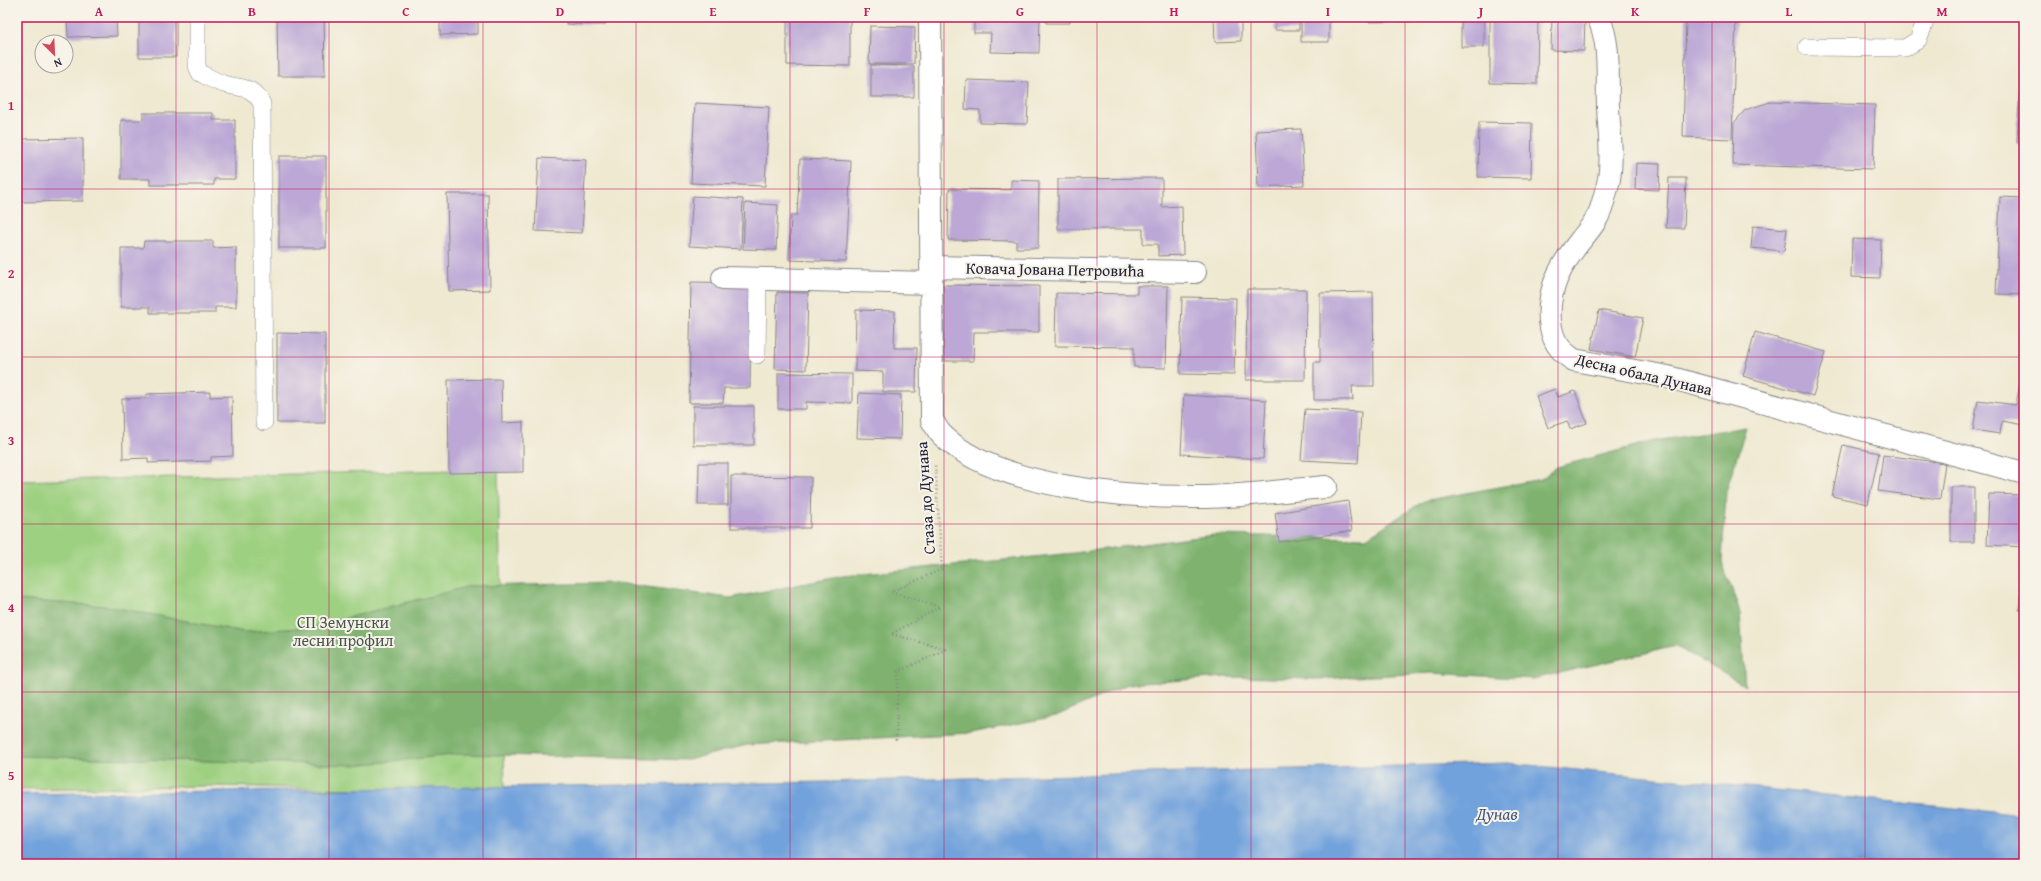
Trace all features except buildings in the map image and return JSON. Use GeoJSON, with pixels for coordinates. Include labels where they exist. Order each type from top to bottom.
{"type":"FeatureCollection","features":[{"type":"Feature","properties":{"kind":"street"},"geometry":{"type":"LineString","coordinates":[[930,17],[930,275],[932,420],[941,434],[955,446],[987,463],[1019,475],[1068,488],[1136,494],[1206,497],[1326,487]]}},
{"type":"Feature","properties":{"kind":"street","name":"Десна обала Дунава"},"geometry":{"type":"LineString","coordinates":[[1598,17],[1606,43],[1611,159],[1609,179],[1601,210],[1593,225],[1563,265],[1552,288],[1550,303],[1551,331],[1556,345],[1564,354],[1574,360],[1668,377],[2024,473]]}},
{"type":"Feature","properties":{"kind":"street","name":"Ковача Јована Петровића"},"geometry":{"type":"LineString","coordinates":[[724,278],[1195,272]]}},
{"type":"Feature","properties":{"kind":"lane"},"geometry":{"type":"LineString","coordinates":[[197,17],[197,66],[200,73],[223,84],[246,88],[257,95],[262,104],[264,422]]}},
{"type":"Feature","properties":{"kind":"lane"},"geometry":{"type":"LineString","coordinates":[[1807,47],[1905,48],[1918,40],[1927,17]]}},
{"type":"Feature","properties":{"kind":"lane"},"geometry":{"type":"LineString","coordinates":[[757,355],[758,278]]}},
{"type":"Feature","properties":{"kind":"path","name":"Стаза до Дунава"},"geometry":{"type":"LineString","coordinates":[[896,740],[898,672],[946,649],[891,634],[940,607],[891,592],[942,569],[932,420]]}},
{"type":"Feature","properties":{"kind":"green space"},"geometry":{"type":"Polygon","coordinates":[[[1746,427],[1726,492],[1722,562],[1740,612],[1745,686],[1676,646],[1533,679],[1431,673],[1316,679],[1226,677],[1128,684],[1056,716],[971,733],[747,745],[688,760],[461,754],[355,765],[17,756],[17,600],[106,606],[245,632],[312,627],[470,586],[617,583],[730,598],[843,576],[1074,553],[1214,535],[1366,538],[1424,501],[1541,479],[1557,467],[1654,441],[1746,427]]]}},
{"type":"Feature","properties":{"kind":"green space","name":"СП Земунски лесни профил"},"geometry":{"type":"Polygon","coordinates":[[[498,469],[505,792],[212,786],[17,789],[17,481],[498,469]]]}},
{"type":"Feature","properties":{"kind":"water","name":"Дунав"},"geometry":{"type":"Polygon","coordinates":[[[1508,763],[2024,815],[2024,864],[17,864],[17,794],[825,782],[1508,763]]]}}]}
